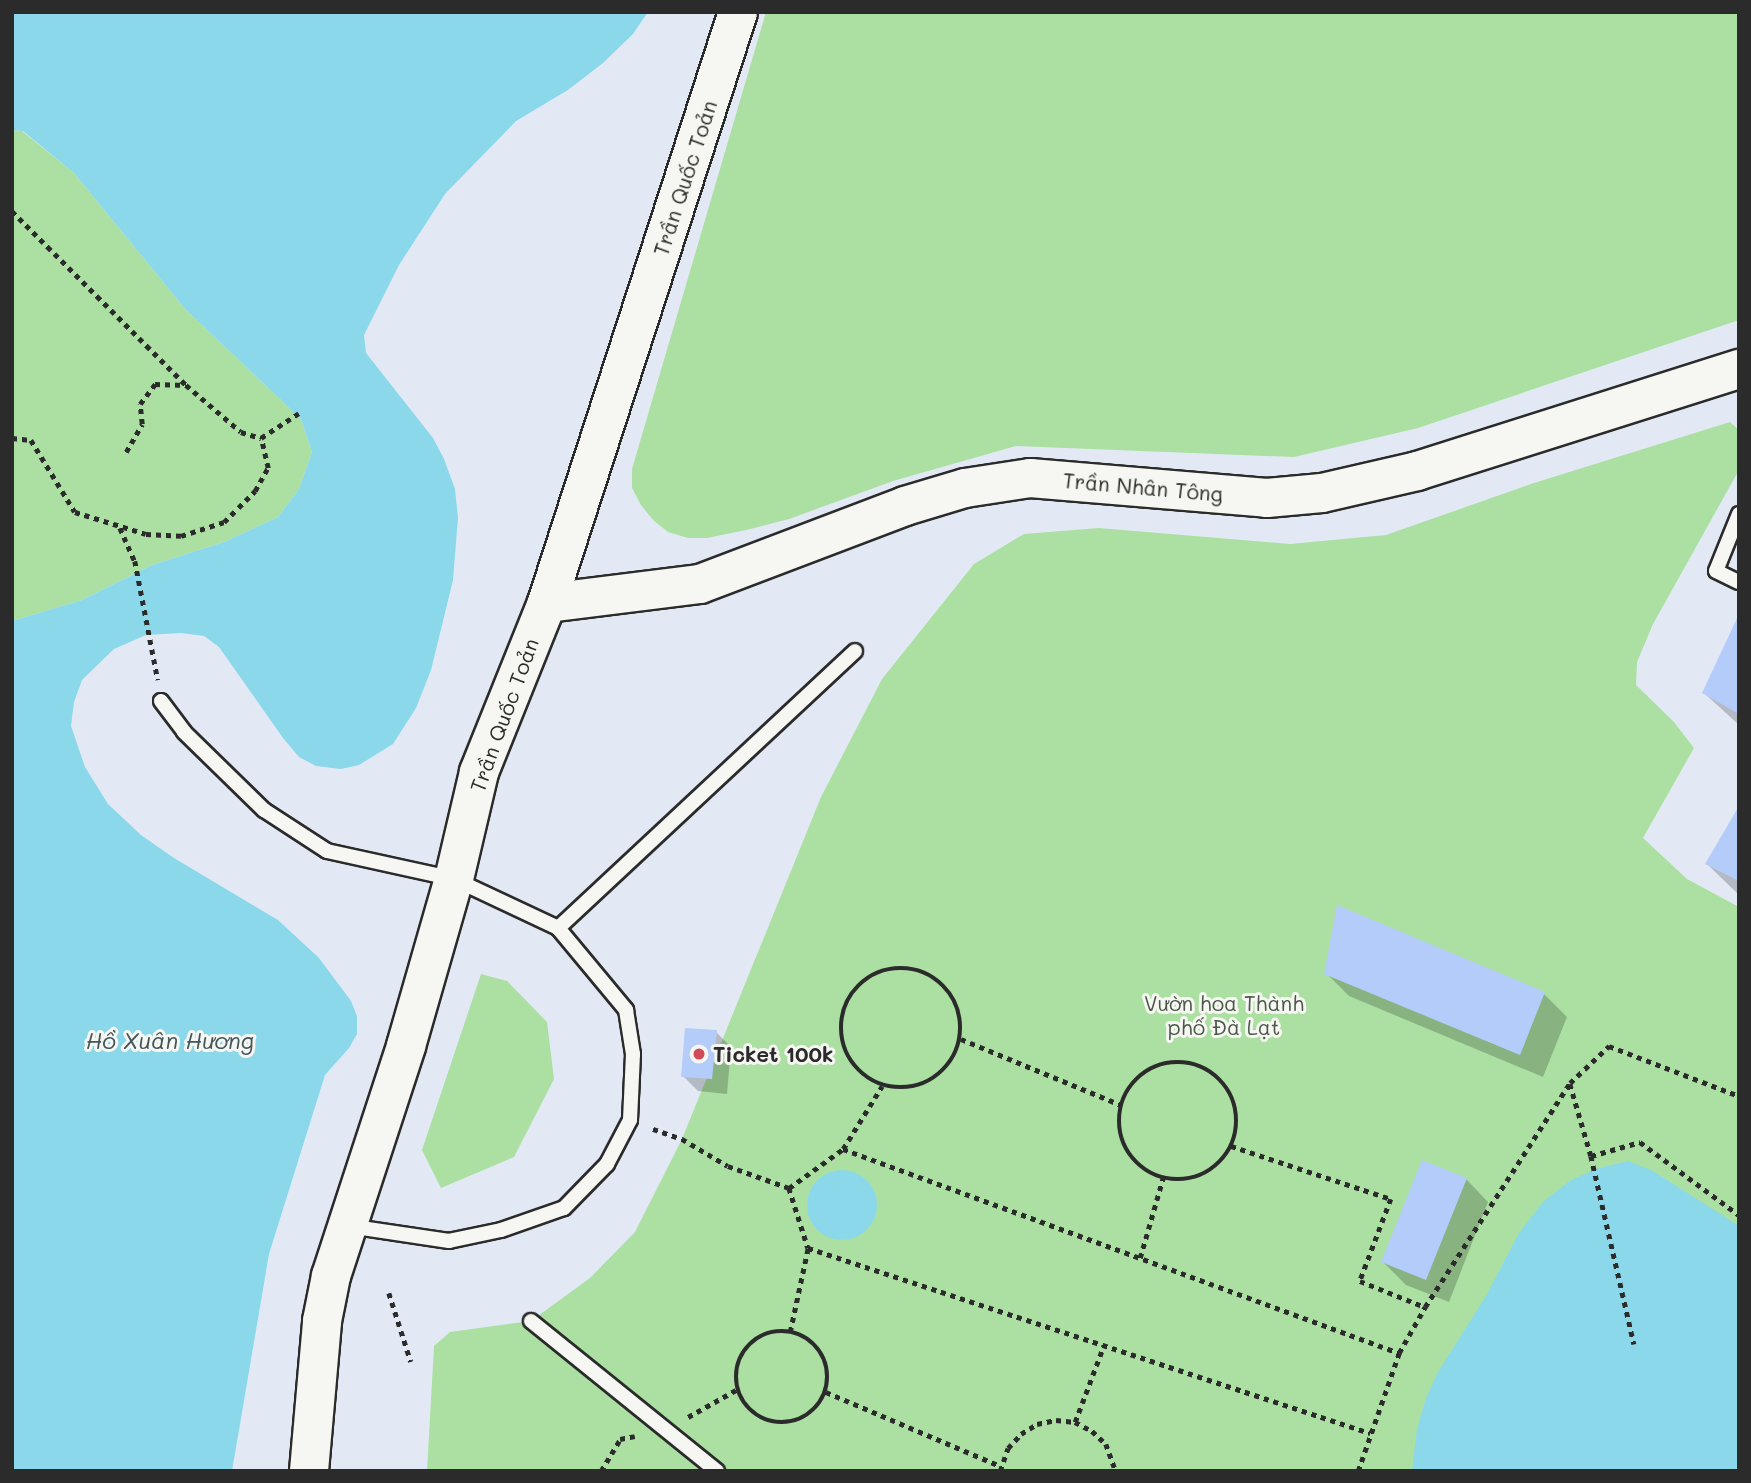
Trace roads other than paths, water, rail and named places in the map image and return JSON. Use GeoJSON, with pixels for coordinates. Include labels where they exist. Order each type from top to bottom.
{"type":"FeatureCollection","features":[{"type":"Feature","properties":{"kind":"main road","name":"Trần Quốc Toản"},"geometry":{"type":"LineString","coordinates":[[309,1471],[322,1321],[331,1276],[406,1046],[454,879],[479,772],[547,603],[738,12]]}},
{"type":"Feature","properties":{"kind":"main road","name":"Trần Nhân Tông"},"geometry":{"type":"LineString","coordinates":[[547,603],[700,584],[905,506],[965,488],[1030,478],[1267,498],[1322,494],[1417,471],[1739,369]]}},
{"type":"Feature","properties":{"kind":"lane"},"geometry":{"type":"LineString","coordinates":[[1739,514],[1716,571],[1739,582]]}},
{"type":"Feature","properties":{"kind":"lane"},"geometry":{"type":"LineString","coordinates":[[558,928],[855,651]]}},
{"type":"Feature","properties":{"kind":"lane"},"geometry":{"type":"LineString","coordinates":[[161,701],[184,732],[264,810],[327,851],[454,879],[558,928],[626,1010],[633,1054],[630,1120],[607,1164],[564,1208],[501,1230],[449,1241],[348,1226]]}},
{"type":"Feature","properties":{"kind":"lane"},"geometry":{"type":"LineString","coordinates":[[531,1321],[718,1471]]}},
{"type":"Feature","properties":{"kind":"water","name":"Hồ Xuân Hương"},"geometry":{"type":"Polygon","coordinates":[[[12,12],[648,12],[633,34],[603,63],[568,90],[516,121],[445,194],[399,265],[364,335],[366,353],[433,438],[444,459],[455,489],[458,518],[453,580],[431,670],[416,708],[393,744],[359,765],[341,769],[316,766],[299,757],[219,647],[204,636],[181,633],[146,635],[114,649],[82,680],[74,702],[71,726],[85,767],[108,804],[141,835],[174,858],[278,920],[319,958],[351,1001],[357,1016],[357,1034],[349,1048],[325,1075],[269,1254],[232,1471],[12,1471],[12,621],[82,600],[152,565],[224,542],[278,517],[299,489],[312,452],[301,419],[186,310],[74,173],[23,131],[12,130],[12,12]]]}},
{"type":"Feature","properties":{"kind":"water"},"geometry":{"type":"Polygon","coordinates":[[[1628,1161],[1653,1171],[1739,1226],[1739,1471],[1412,1471],[1417,1429],[1426,1398],[1438,1372],[1486,1296],[1519,1233],[1544,1201],[1571,1180],[1596,1169],[1628,1161]]]}},
{"type":"Feature","properties":{"kind":"water"},"geometry":{"type":"Polygon","coordinates":[[[842,1170],[861,1176],[871,1186],[877,1205],[871,1224],[861,1234],[842,1240],[823,1234],[813,1224],[807,1205],[813,1186],[823,1176],[842,1170]]]}},
{"type":"Feature","properties":{"kind":"place","name":"Ticket 100k"},"geometry":{"type":"Point","coordinates":[699,1054]}},
{"type":"Feature","properties":{"kind":"park label","name":"Vườn hoa Thành phố Đà Lạt"},"geometry":{"type":"Point","coordinates":[1224,1015]}}]}
